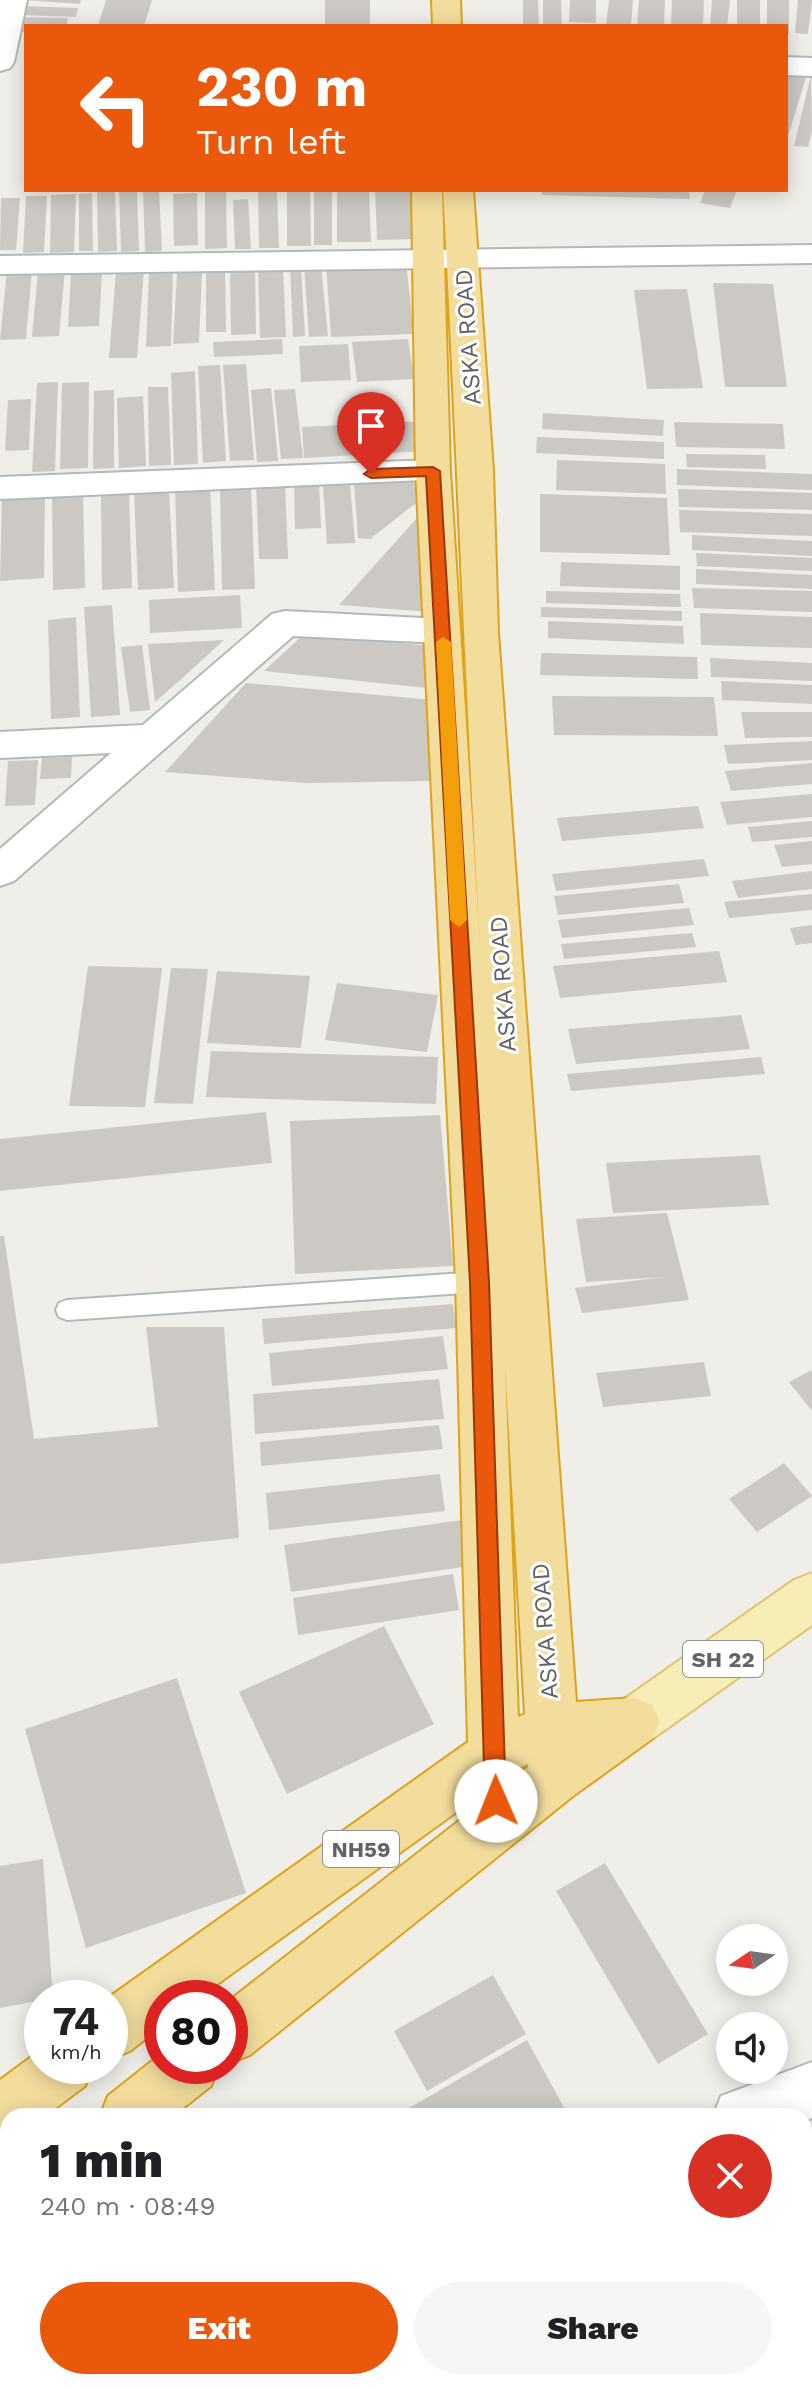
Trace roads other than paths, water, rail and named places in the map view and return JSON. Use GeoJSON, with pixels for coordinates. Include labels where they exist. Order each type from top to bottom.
{"type":"FeatureCollection","features":[{"type":"Feature","properties":{"kind":"highway"},"geometry":{"type":"LineString","coordinates":[[420,0],[421,24]]}},
{"type":"Feature","properties":{"kind":"highway"},"geometry":{"type":"LineString","coordinates":[[446,0],[447,24]]}},
{"type":"Feature","properties":{"kind":"highway"},"geometry":{"type":"LineString","coordinates":[[428,192],[446,257],[433,471],[479,1282],[496,1825]]}},
{"type":"Feature","properties":{"kind":"highway","name":"ASKA ROAD"},"geometry":{"type":"LineString","coordinates":[[458,192],[446,257],[476,470],[480,633],[553,1753]]}},
{"type":"Feature","properties":{"kind":"highway","name":"NH59"},"geometry":{"type":"LineString","coordinates":[[128,2018],[494,1754],[553,1753],[634,1722]]}},
{"type":"Feature","properties":{"kind":"highway","name":"NH59"},"geometry":{"type":"LineString","coordinates":[[248,2021],[496,1825],[553,1753]]}},
{"type":"Feature","properties":{"kind":"highway"},"geometry":{"type":"LineString","coordinates":[[9,2108],[41,2084]]}},
{"type":"Feature","properties":{"kind":"highway"},"geometry":{"type":"LineString","coordinates":[[138,2108],[168,2084]]}},
{"type":"Feature","properties":{"kind":"main road","name":"SH 22"},"geometry":{"type":"LineString","coordinates":[[634,1722],[812,1596]]}},
{"type":"Feature","properties":{"kind":"street"},"geometry":{"type":"LineString","coordinates":[[0,62],[13,0]]}},
{"type":"Feature","properties":{"kind":"street"},"geometry":{"type":"LineString","coordinates":[[788,66],[812,67]]}},
{"type":"Feature","properties":{"kind":"street"},"geometry":{"type":"LineString","coordinates":[[0,265],[812,254]]}},
{"type":"Feature","properties":{"kind":"street"},"geometry":{"type":"LineString","coordinates":[[0,488],[433,471]]}},
{"type":"Feature","properties":{"kind":"street"},"geometry":{"type":"LineString","coordinates":[[0,871],[285,623],[442,631]]}},
{"type":"Feature","properties":{"kind":"street"},"geometry":{"type":"LineString","coordinates":[[0,745],[153,738]]}},
{"type":"Feature","properties":{"kind":"street"},"geometry":{"type":"LineString","coordinates":[[763,2108],[812,2090]]}},
{"type":"Feature","properties":{"kind":"lane"},"geometry":{"type":"LineString","coordinates":[[67,1310],[479,1282]]}}]}
